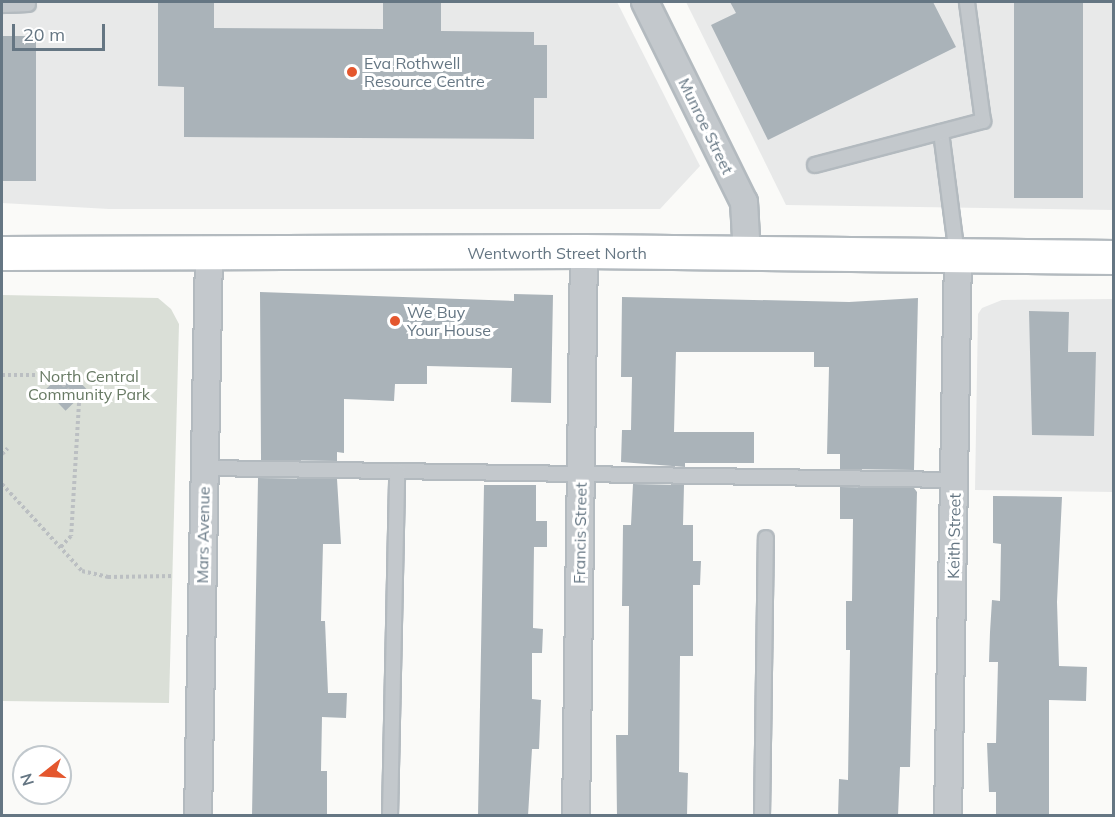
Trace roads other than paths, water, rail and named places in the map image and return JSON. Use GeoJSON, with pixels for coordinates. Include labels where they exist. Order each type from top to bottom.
{"type":"FeatureCollection","features":[{"type":"Feature","properties":{"kind":"main road","name":"Wentworth Street North"},"geometry":{"type":"LineString","coordinates":[[2,253],[209,255],[584,252],[1113,257]]}},
{"type":"Feature","properties":{"kind":"street","name":"Munroe Street"},"geometry":{"type":"LineString","coordinates":[[645,2],[744,202],[747,255]]}},
{"type":"Feature","properties":{"kind":"street","name":"Francis Street"},"geometry":{"type":"LineString","coordinates":[[576,816],[584,252]]}},
{"type":"Feature","properties":{"kind":"street","name":"Mars Avenue"},"geometry":{"type":"LineString","coordinates":[[198,816],[209,255]]}},
{"type":"Feature","properties":{"kind":"street","name":"Keith Street"},"geometry":{"type":"LineString","coordinates":[[948,816],[956,480],[958,257]]}},
{"type":"Feature","properties":{"kind":"lane"},"geometry":{"type":"LineString","coordinates":[[815,165],[983,121],[967,2]]}},
{"type":"Feature","properties":{"kind":"lane"},"geometry":{"type":"LineString","coordinates":[[2,4],[28,4]]}},
{"type":"Feature","properties":{"kind":"lane"},"geometry":{"type":"LineString","coordinates":[[941,132],[958,257]]}},
{"type":"Feature","properties":{"kind":"lane"},"geometry":{"type":"LineString","coordinates":[[205,468],[956,480]]}},
{"type":"Feature","properties":{"kind":"lane"},"geometry":{"type":"LineString","coordinates":[[390,816],[397,471]]}},
{"type":"Feature","properties":{"kind":"lane"},"geometry":{"type":"LineString","coordinates":[[762,816],[766,538]]}},
{"type":"Feature","properties":{"kind":"place","name":"Eva Rothwell Resource Centre"},"geometry":{"type":"Point","coordinates":[352,72]}},
{"type":"Feature","properties":{"kind":"place","name":"We Buy Your House"},"geometry":{"type":"Point","coordinates":[395,321]}},
{"type":"Feature","properties":{"kind":"park label","name":"North Central Community Park"},"geometry":{"type":"Point","coordinates":[89,385]}}]}
